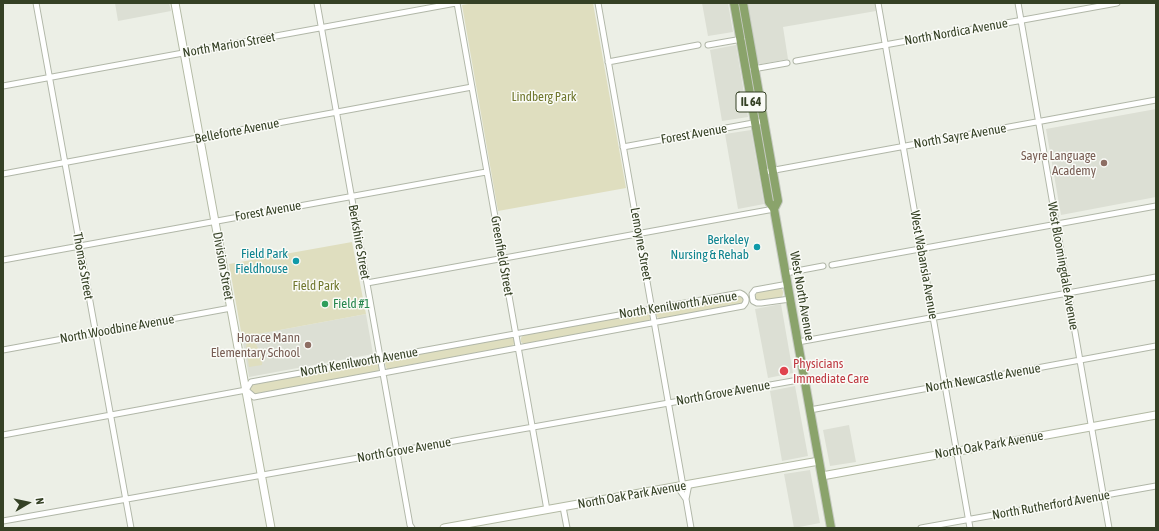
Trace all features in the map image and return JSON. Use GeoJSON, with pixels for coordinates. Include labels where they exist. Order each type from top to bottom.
{"type":"FeatureCollection","features":[{"type":"Feature","properties":{"kind":"main road","name":"West North Avenue"},"geometry":{"type":"LineString","coordinates":[[734,3],[755,123],[768,171]]}},
{"type":"Feature","properties":{"kind":"main road","name":"West North Avenue"},"geometry":{"type":"LineString","coordinates":[[743,3],[764,121],[769,202],[774,209],[831,528]]}},
{"type":"Feature","properties":{"kind":"street","name":"Thomas Street"},"geometry":{"type":"LineString","coordinates":[[36,3],[131,528]]}},
{"type":"Feature","properties":{"kind":"street","name":"Division Street"},"geometry":{"type":"LineString","coordinates":[[176,3],[271,528]]}},
{"type":"Feature","properties":{"kind":"street","name":"Berkshire Street"},"geometry":{"type":"LineString","coordinates":[[316,3],[410,525],[412,528]]}},
{"type":"Feature","properties":{"kind":"street","name":"North Marion Street"},"geometry":{"type":"LineString","coordinates":[[3,86],[456,3]]}},
{"type":"Feature","properties":{"kind":"street","name":"Greenfield Street"},"geometry":{"type":"LineString","coordinates":[[456,3],[503,258],[547,510]]}},
{"type":"Feature","properties":{"kind":"street","name":"Lemoyne Street"},"geometry":{"type":"LineString","coordinates":[[598,3],[683,485]]}},
{"type":"Feature","properties":{"kind":"street","name":"West Wabansia Avenue"},"geometry":{"type":"LineString","coordinates":[[878,3],[970,528]]}},
{"type":"Feature","properties":{"kind":"street","name":"West Bloomingdale Avenue"},"geometry":{"type":"LineString","coordinates":[[1018,3],[1109,528]]}},
{"type":"Feature","properties":{"kind":"street","name":"North Nordica Avenue"},"geometry":{"type":"LineString","coordinates":[[796,61],[1116,3]]}},
{"type":"Feature","properties":{"kind":"street"},"geometry":{"type":"LineString","coordinates":[[708,45],[749,38]]}},
{"type":"Feature","properties":{"kind":"street"},"geometry":{"type":"LineString","coordinates":[[608,62],[698,45]]}},
{"type":"Feature","properties":{"kind":"street"},"geometry":{"type":"LineString","coordinates":[[746,71],[787,63]]}},
{"type":"Feature","properties":{"kind":"street","name":"Belleforte Avenue"},"geometry":{"type":"LineString","coordinates":[[3,174],[472,87]]}},
{"type":"Feature","properties":{"kind":"street","name":"North Sayre Avenue"},"geometry":{"type":"LineString","coordinates":[[768,171],[1156,100]]}},
{"type":"Feature","properties":{"kind":"street","name":"Forest Avenue"},"geometry":{"type":"LineString","coordinates":[[623,147],[764,121]]}},
{"type":"Feature","properties":{"kind":"street","name":"Forest Avenue"},"geometry":{"type":"LineString","coordinates":[[3,260],[486,172]]}},
{"type":"Feature","properties":{"kind":"street"},"geometry":{"type":"LineString","coordinates":[[832,265],[1156,206]]}},
{"type":"Feature","properties":{"kind":"street"},"geometry":{"type":"LineString","coordinates":[[367,283],[774,209]]}},
{"type":"Feature","properties":{"kind":"street"},"geometry":{"type":"LineString","coordinates":[[786,273],[823,266]]}},
{"type":"Feature","properties":{"kind":"street"},"geometry":{"type":"LineString","coordinates":[[798,342],[1156,277]]}},
{"type":"Feature","properties":{"kind":"street","name":"North Kenilworth Avenue"},"geometry":{"type":"LineString","coordinates":[[788,284],[755,290],[752,294],[753,301],[756,303],[790,299]]}},
{"type":"Feature","properties":{"kind":"street","name":"North Kenilworth Avenue"},"geometry":{"type":"LineString","coordinates":[[740,293],[746,297],[746,304],[743,306],[654,323],[253,397],[246,390],[250,382],[740,293]]}},
{"type":"Feature","properties":{"kind":"street","name":"North Woodbine Avenue"},"geometry":{"type":"LineString","coordinates":[[3,350],[231,308]]}},
{"type":"Feature","properties":{"kind":"street","name":"North Newcastle Avenue"},"geometry":{"type":"LineString","coordinates":[[810,410],[1156,346]]}},
{"type":"Feature","properties":{"kind":"street","name":"North Grove Avenue"},"geometry":{"type":"LineString","coordinates":[[3,521],[804,379]]}},
{"type":"Feature","properties":{"kind":"street","name":"North Kenilworth Avenue"},"geometry":{"type":"LineString","coordinates":[[3,435],[246,390]]}},
{"type":"Feature","properties":{"kind":"street","name":"North Oak Park Avenue"},"geometry":{"type":"LineString","coordinates":[[822,476],[1156,415]]}},
{"type":"Feature","properties":{"kind":"street","name":"North Oak Park Avenue"},"geometry":{"type":"LineString","coordinates":[[444,528],[819,461]]}},
{"type":"Feature","properties":{"kind":"street"},"geometry":{"type":"LineString","coordinates":[[683,485],[690,528]]}},
{"type":"Feature","properties":{"kind":"street"},"geometry":{"type":"LineString","coordinates":[[683,485],[686,499]]}},
{"type":"Feature","properties":{"kind":"street","name":"North Rutherford Avenue"},"geometry":{"type":"LineString","coordinates":[[922,528],[1156,486]]}},
{"type":"Feature","properties":{"kind":"street"},"geometry":{"type":"LineString","coordinates":[[563,507],[567,528]]}},
{"type":"Feature","properties":{"kind":"shaded area"},"geometry":{"type":"Polygon","coordinates":[[[115,3],[169,3],[171,11],[118,21],[115,3]]]}},
{"type":"Feature","properties":{"kind":"shaded area"},"geometry":{"type":"Polygon","coordinates":[[[702,3],[728,3],[733,32],[708,36],[702,3]]]}},
{"type":"Feature","properties":{"kind":"shaded area"},"geometry":{"type":"Polygon","coordinates":[[[746,3],[875,3],[876,11],[783,27],[788,59],[761,64],[757,63],[746,3]]]}},
{"type":"Feature","properties":{"kind":"shaded area"},"geometry":{"type":"Polygon","coordinates":[[[736,45],[748,117],[722,121],[710,50],[736,45]]]}},
{"type":"Feature","properties":{"kind":"shaded area","name":"Sayre Language Academy"},"geometry":{"type":"Polygon","coordinates":[[[1156,109],[1156,197],[1061,215],[1046,129],[1156,109]]]}},
{"type":"Feature","properties":{"kind":"shaded area"},"geometry":{"type":"Polygon","coordinates":[[[751,130],[764,204],[738,209],[725,134],[751,130]]]}},
{"type":"Feature","properties":{"kind":"shaded area"},"geometry":{"type":"Polygon","coordinates":[[[781,304],[793,373],[768,378],[755,309],[781,304]]]}},
{"type":"Feature","properties":{"kind":"shaded area","name":"Horace Mann Elementary School"},"geometry":{"type":"Polygon","coordinates":[[[366,314],[373,354],[249,377],[242,337],[366,314]]]}},
{"type":"Feature","properties":{"kind":"shaded area"},"geometry":{"type":"Polygon","coordinates":[[[795,386],[808,456],[782,461],[770,391],[795,386]]]}},
{"type":"Feature","properties":{"kind":"shaded area"},"geometry":{"type":"Polygon","coordinates":[[[849,425],[856,462],[830,466],[823,430],[849,425]]]}},
{"type":"Feature","properties":{"kind":"shaded area"},"geometry":{"type":"Polygon","coordinates":[[[810,470],[820,523],[794,528],[784,474],[810,470]]]}},
{"type":"Feature","properties":{"kind":"green space","name":"Lindberg Park"},"geometry":{"type":"Polygon","coordinates":[[[475,3],[593,3],[626,188],[498,211],[462,5],[475,3]]]}},
{"type":"Feature","properties":{"kind":"green space","name":"Field Park"},"geometry":{"type":"Polygon","coordinates":[[[352,242],[366,314],[242,337],[229,264],[352,242]]]}},
{"type":"Feature","properties":{"kind":"green space"},"geometry":{"type":"Polygon","coordinates":[[[779,288],[782,289],[783,292],[781,298],[757,301],[755,297],[757,292],[779,288]]]}},
{"type":"Feature","properties":{"kind":"green space"},"geometry":{"type":"Polygon","coordinates":[[[740,295],[745,301],[742,304],[661,319],[657,317],[656,313],[658,310],[740,295]]]}},
{"type":"Feature","properties":{"kind":"green space"},"geometry":{"type":"Polygon","coordinates":[[[646,313],[650,315],[649,321],[524,344],[521,342],[523,335],[646,313]]]}},
{"type":"Feature","properties":{"kind":"green space"},"geometry":{"type":"Polygon","coordinates":[[[248,337],[255,338],[257,346],[262,352],[262,365],[249,367],[246,345],[248,337]]]}},
{"type":"Feature","properties":{"kind":"green space"},"geometry":{"type":"Polygon","coordinates":[[[511,337],[514,339],[515,343],[512,346],[387,369],[385,363],[387,360],[511,337]]]}},
{"type":"Feature","properties":{"kind":"green space"},"geometry":{"type":"Polygon","coordinates":[[[375,362],[379,365],[378,371],[253,394],[250,387],[251,385],[375,362]]]}},
{"type":"Feature","properties":{"kind":"place","name":"Sayre Language Academy"},"geometry":{"type":"Point","coordinates":[1104,163]}},
{"type":"Feature","properties":{"kind":"place","name":"Berkeley Nursing & Rehab"},"geometry":{"type":"Point","coordinates":[757,247]}},
{"type":"Feature","properties":{"kind":"place","name":"Field Park Fieldhouse"},"geometry":{"type":"Point","coordinates":[296,261]}},
{"type":"Feature","properties":{"kind":"place","name":"Field #1"},"geometry":{"type":"Point","coordinates":[325,304]}},
{"type":"Feature","properties":{"kind":"place","name":"Horace Mann Elementary School"},"geometry":{"type":"Point","coordinates":[308,345]}},
{"type":"Feature","properties":{"kind":"place","name":"Physicians Immediate Care"},"geometry":{"type":"Point","coordinates":[784,371]}}]}
